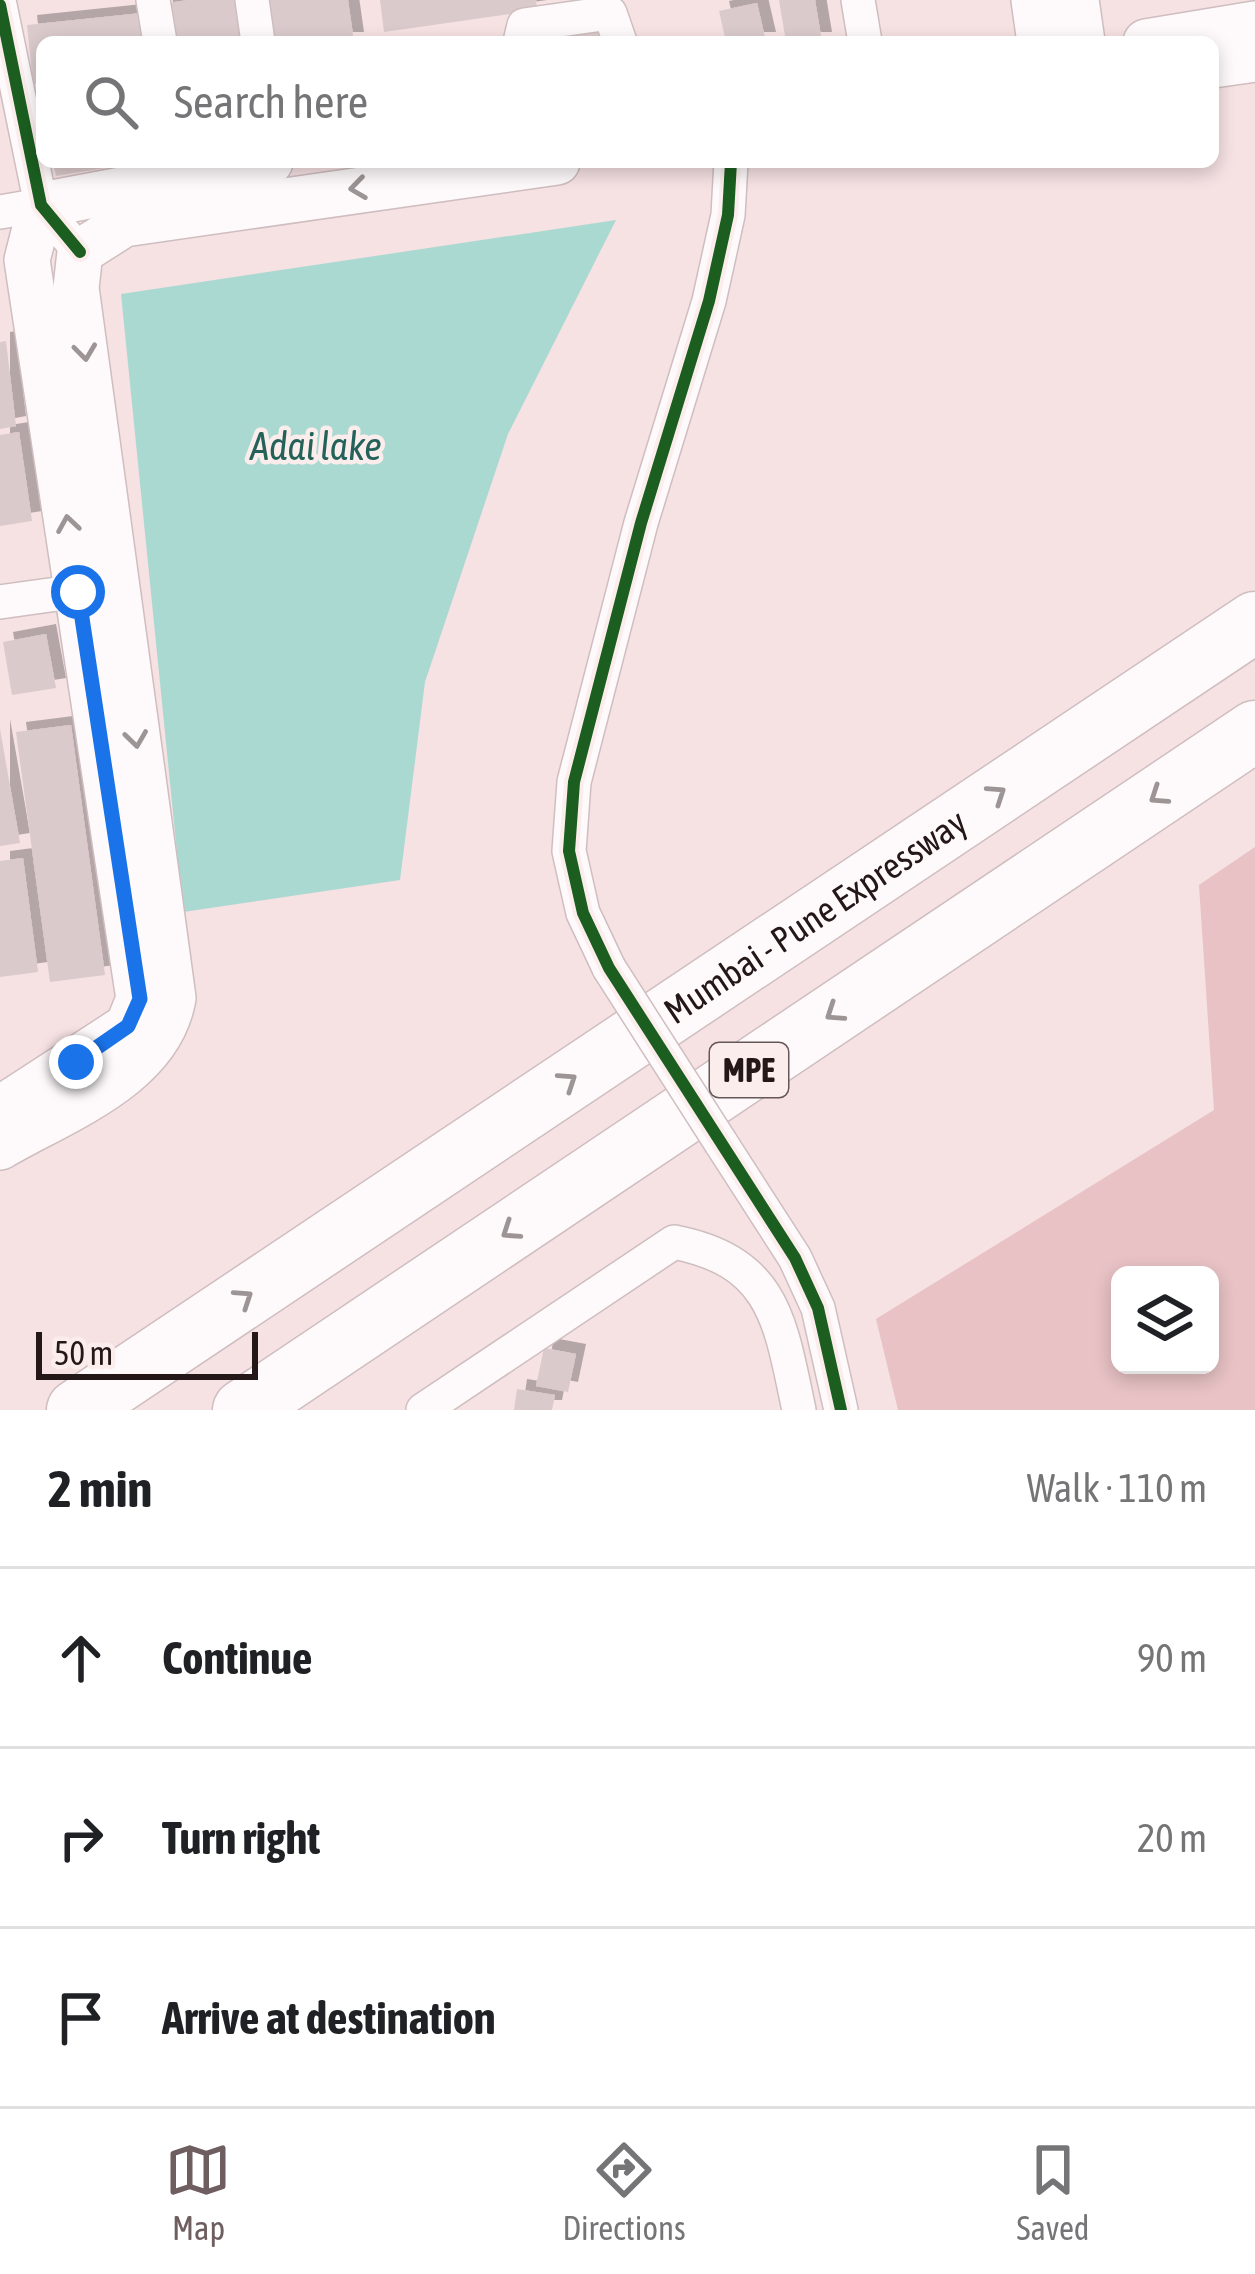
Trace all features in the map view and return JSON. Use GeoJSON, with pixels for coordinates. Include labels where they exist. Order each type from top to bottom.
{"type":"FeatureCollection","features":[{"type":"Feature","properties":{"kind":"highway","name":"Mumbai - Pune Expressway"},"geometry":{"type":"LineString","coordinates":[[77,1410],[1255,622]]}},
{"type":"Feature","properties":{"kind":"highway","name":"MPE"},"geometry":{"type":"LineString","coordinates":[[243,1410],[1255,730]]}},
{"type":"Feature","properties":{"kind":"main road"},"geometry":{"type":"LineString","coordinates":[[1034,0],[1039,36]]}},
{"type":"Feature","properties":{"kind":"main road"},"geometry":{"type":"LineString","coordinates":[[1076,0],[1081,36]]}},
{"type":"Feature","properties":{"kind":"main road"},"geometry":{"type":"LineString","coordinates":[[1182,36],[1255,24]]}},
{"type":"Feature","properties":{"kind":"main road"},"geometry":{"type":"LineString","coordinates":[[1219,64],[1255,59]]}},
{"type":"Feature","properties":{"kind":"main road"},"geometry":{"type":"LineString","coordinates":[[0,1147],[135,1067],[167,1030],[173,998],[20,209],[134,173],[194,168]]}},
{"type":"Feature","properties":{"kind":"main road"},"geometry":{"type":"LineString","coordinates":[[0,1109],[128,1026],[140,999],[96,589],[76,288],[80,252],[124,224],[515,168]]}},
{"type":"Feature","properties":{"kind":"street"},"geometry":{"type":"LineString","coordinates":[[252,0],[257,36]]}},
{"type":"Feature","properties":{"kind":"street"},"geometry":{"type":"LineString","coordinates":[[858,0],[864,36]]}},
{"type":"Feature","properties":{"kind":"street"},"geometry":{"type":"LineString","coordinates":[[159,1],[160,36]]}},
{"type":"Feature","properties":{"kind":"street"},"geometry":{"type":"LineString","coordinates":[[521,36],[524,25],[610,13],[618,36]]}},
{"type":"Feature","properties":{"kind":"street"},"geometry":{"type":"LineString","coordinates":[[2,23],[20,209],[80,252]]}},
{"type":"Feature","properties":{"kind":"street"},"geometry":{"type":"LineString","coordinates":[[731,168],[728,214],[709,301],[641,523],[574,782],[569,851],[583,913],[608,968],[795,1258],[818,1308],[841,1410]]}},
{"type":"Feature","properties":{"kind":"street"},"geometry":{"type":"LineString","coordinates":[[0,602],[96,589]]}},
{"type":"Feature","properties":{"kind":"street"},"geometry":{"type":"LineString","coordinates":[[423,1410],[674,1242],[716,1250],[748,1270],[779,1320],[799,1410]]}},
{"type":"Feature","properties":{"kind":"shaded area"},"geometry":{"type":"Polygon","coordinates":[[[1255,847],[1255,1410],[898,1410],[876,1319],[1214,1110],[1199,885],[1255,847]]]}},
{"type":"Feature","properties":{"kind":"water","name":"Adai lake"},"geometry":{"type":"Polygon","coordinates":[[[616,220],[508,434],[425,682],[400,880],[183,912],[121,294],[616,220]]]}},
{"type":"Feature","properties":{"kind":"building"},"geometry":{"type":"Polygon","coordinates":[[[249,0],[254,36],[166,36],[162,4],[249,0]]]}},
{"type":"Feature","properties":{"kind":"building"},"geometry":{"type":"Polygon","coordinates":[[[256,0],[348,0],[353,36],[262,36],[256,0]]]}},
{"type":"Feature","properties":{"kind":"building"},"geometry":{"type":"Polygon","coordinates":[[[380,0],[536,0],[537,10],[384,32],[380,0]]]}},
{"type":"Feature","properties":{"kind":"building"},"geometry":{"type":"Polygon","coordinates":[[[779,0],[815,0],[821,36],[785,36],[779,0]]]}},
{"type":"Feature","properties":{"kind":"building"},"geometry":{"type":"Polygon","coordinates":[[[757,3],[765,36],[725,36],[719,11],[757,3]]]}},
{"type":"Feature","properties":{"kind":"building"},"geometry":{"type":"Polygon","coordinates":[[[142,13],[144,36],[36,36],[33,84],[27,25],[142,13]]]}},
{"type":"Feature","properties":{"kind":"building"},"geometry":{"type":"Polygon","coordinates":[[[604,21],[607,36],[548,36],[604,21]]]}},
{"type":"Feature","properties":{"kind":"building"},"geometry":{"type":"Polygon","coordinates":[[[54,168],[105,168],[56,176],[54,168]]]}},
{"type":"Feature","properties":{"kind":"building"},"geometry":{"type":"Polygon","coordinates":[[[6,341],[16,426],[0,429],[0,342],[6,341]]]}},
{"type":"Feature","properties":{"kind":"building"},"geometry":{"type":"Polygon","coordinates":[[[19,432],[32,521],[0,526],[0,435],[19,432]]]}},
{"type":"Feature","properties":{"kind":"building"},"geometry":{"type":"Polygon","coordinates":[[[46,634],[56,688],[12,695],[3,642],[46,634]]]}},
{"type":"Feature","properties":{"kind":"building"},"geometry":{"type":"Polygon","coordinates":[[[71,725],[105,975],[50,982],[16,732],[71,725]]]}},
{"type":"Feature","properties":{"kind":"building"},"geometry":{"type":"Polygon","coordinates":[[[0,729],[20,843],[0,846],[0,729]]]}},
{"type":"Feature","properties":{"kind":"building"},"geometry":{"type":"Polygon","coordinates":[[[23,858],[38,972],[0,977],[0,861],[23,858]]]}},
{"type":"Feature","properties":{"kind":"building"},"geometry":{"type":"Polygon","coordinates":[[[544,1348],[576,1354],[568,1392],[536,1386],[544,1348]]]}},
{"type":"Feature","properties":{"kind":"building"},"geometry":{"type":"Polygon","coordinates":[[[517,1389],[555,1395],[552,1410],[514,1410],[517,1389]]]}},
{"type":"Feature","properties":{"kind":"cycle path"},"geometry":{"type":"LineString","coordinates":[[0,5],[41,205],[80,252]]}},
{"type":"Feature","properties":{"kind":"cycle path"},"geometry":{"type":"LineString","coordinates":[[731,168],[728,215],[709,301],[641,523],[574,782],[569,851],[583,913],[609,968],[795,1258],[818,1308],[841,1410]]}},
{"type":"Feature","properties":{"kind":"route"},"geometry":{"type":"LineString","coordinates":[[76,1062],[128,1026],[140,999],[78,592]]}}]}
